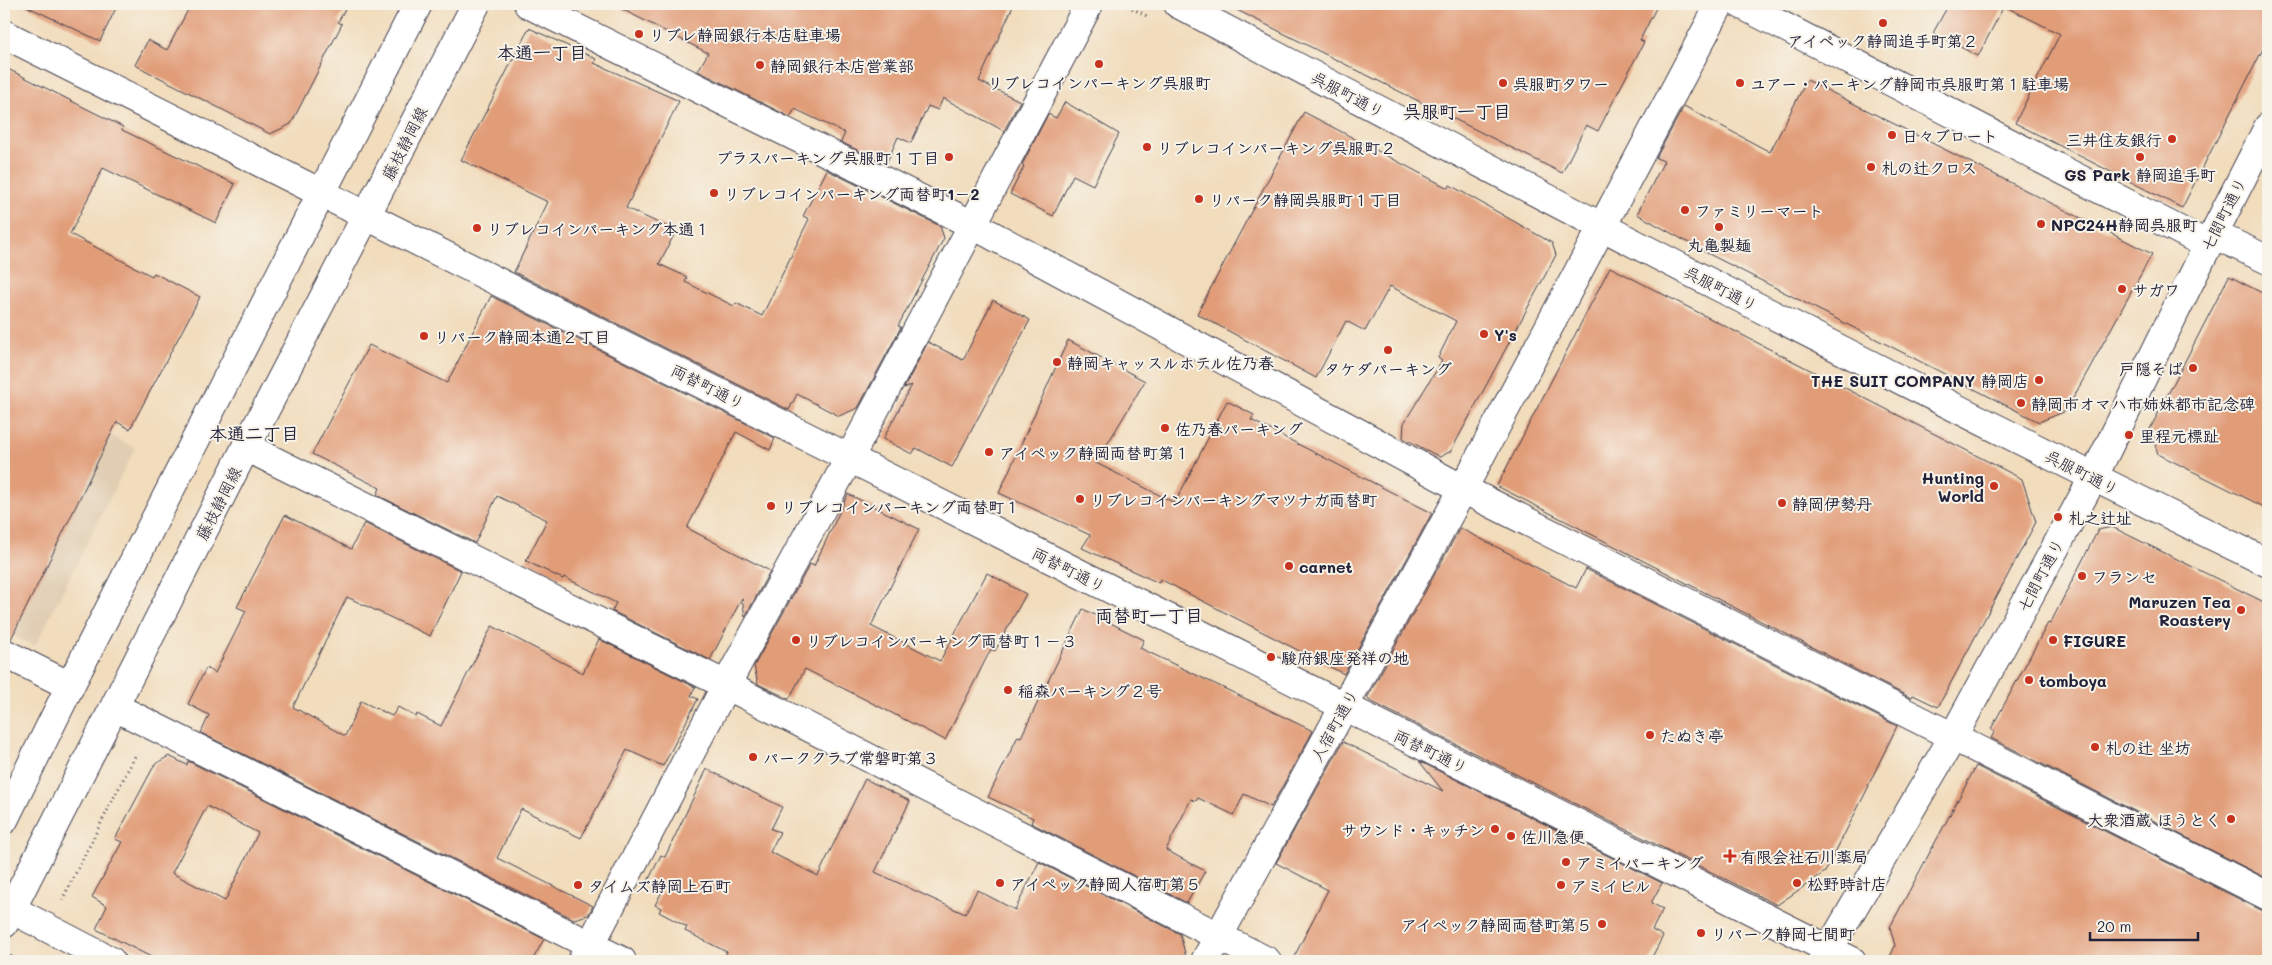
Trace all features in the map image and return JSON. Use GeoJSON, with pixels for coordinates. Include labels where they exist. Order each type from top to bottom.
{"type":"FeatureCollection","features":[{"type":"Feature","properties":{"kind":"street"},"geometry":{"type":"LineString","coordinates":[[4,820],[320,193],[418,4]]}},
{"type":"Feature","properties":{"kind":"street","name":"藤枝静岡線"},"geometry":{"type":"LineString","coordinates":[[7,916],[246,447],[476,4]]}},
{"type":"Feature","properties":{"kind":"street"},"geometry":{"type":"LineString","coordinates":[[528,4],[973,225],[1463,489],[2268,896]]}},
{"type":"Feature","properties":{"kind":"street"},"geometry":{"type":"LineString","coordinates":[[586,953],[726,685],[850,457],[1089,4]]}},
{"type":"Feature","properties":{"kind":"street","name":"呉服町通り"},"geometry":{"type":"LineString","coordinates":[[1178,4],[1601,228],[2093,478],[2268,563]]}},
{"type":"Feature","properties":{"kind":"street","name":"人宿町通り"},"geometry":{"type":"LineString","coordinates":[[1205,961],[1463,489],[1720,4]]}},
{"type":"Feature","properties":{"kind":"street"},"geometry":{"type":"LineString","coordinates":[[1740,4],[2210,239],[2268,260]]}},
{"type":"Feature","properties":{"kind":"street","name":"両替町通り"},"geometry":{"type":"LineString","coordinates":[[4,34],[850,457],[1834,957]]}},
{"type":"Feature","properties":{"kind":"street","name":"七間町通り"},"geometry":{"type":"LineString","coordinates":[[1834,957],[2093,478],[2210,239],[2268,127]]}},
{"type":"Feature","properties":{"kind":"street"},"geometry":{"type":"LineString","coordinates":[[246,447],[726,685],[1267,961]]}},
{"type":"Feature","properties":{"kind":"street"},"geometry":{"type":"LineString","coordinates":[[4,653],[70,686]]}},
{"type":"Feature","properties":{"kind":"street"},"geometry":{"type":"LineString","coordinates":[[115,707],[586,953],[622,961]]}},
{"type":"Feature","properties":{"kind":"street"},"geometry":{"type":"LineString","coordinates":[[7,916],[111,961]]}},
{"type":"Feature","properties":{"kind":"path"},"geometry":{"type":"LineString","coordinates":[[1123,4],[1150,18]]}},
{"type":"Feature","properties":{"kind":"path"},"geometry":{"type":"LineString","coordinates":[[62,901],[140,747]]}},
{"type":"Feature","properties":{"kind":"shaded area"},"geometry":{"type":"Polygon","coordinates":[[[4,382],[135,448],[35,646],[4,631],[4,382]]]}},
{"type":"Feature","properties":{"kind":"building"},"geometry":{"type":"Polygon","coordinates":[[[22,4],[118,4],[100,41],[22,4]]]}},
{"type":"Feature","properties":{"kind":"building"},"geometry":{"type":"Polygon","coordinates":[[[191,4],[348,4],[338,22],[342,24],[291,124],[270,134],[135,65],[148,40],[167,50],[191,4]]]}},
{"type":"Feature","properties":{"kind":"building"},"geometry":{"type":"Polygon","coordinates":[[[612,4],[1014,4],[979,81],[1020,101],[1004,131],[943,98],[938,110],[928,106],[911,143],[898,137],[886,164],[841,142],[845,133],[795,109],[790,117],[698,71],[708,53],[612,4]]]}},
{"type":"Feature","properties":{"kind":"building","name":"呉服町タワー"},"geometry":{"type":"Polygon","coordinates":[[[1225,4],[1658,4],[1640,40],[1644,42],[1598,131],[1586,125],[1562,173],[1225,4]]]}},
{"type":"Feature","properties":{"kind":"building"},"geometry":{"type":"Polygon","coordinates":[[[1949,4],[2268,4],[2268,39],[2182,208],[2015,123],[2060,34],[2004,6],[1978,56],[1933,33],[1949,4]]]}},
{"type":"Feature","properties":{"kind":"building"},"geometry":{"type":"Polygon","coordinates":[[[529,28],[596,59],[594,63],[679,101],[626,208],[676,231],[659,264],[687,277],[685,282],[734,306],[736,303],[762,316],[809,219],[803,216],[827,170],[940,226],[944,238],[898,326],[901,327],[858,408],[839,416],[797,394],[789,410],[514,272],[548,202],[461,160],[529,28]]]}},
{"type":"Feature","properties":{"kind":"building"},"geometry":{"type":"Polygon","coordinates":[[[4,67],[123,127],[122,130],[235,184],[216,223],[103,168],[70,234],[152,276],[154,273],[200,297],[130,429],[117,422],[11,639],[4,637],[4,67]]]}},
{"type":"Feature","properties":{"kind":"building","name":"札の辻クロス"},"geometry":{"type":"Polygon","coordinates":[[[1807,80],[2152,254],[2066,411],[2039,422],[1705,252],[1637,214],[1664,161],[1656,158],[1684,106],[1770,152],[1807,80]]]}},
{"type":"Feature","properties":{"kind":"building"},"geometry":{"type":"Polygon","coordinates":[[[1065,102],[1119,134],[1093,185],[1073,175],[1053,216],[1010,194],[1024,167],[1022,165],[1048,114],[1056,118],[1065,102]]]}},
{"type":"Feature","properties":{"kind":"building"},"geometry":{"type":"Polygon","coordinates":[[[1304,112],[1448,188],[1450,185],[1552,243],[1556,255],[1451,451],[1440,457],[1403,438],[1404,423],[1442,361],[1438,358],[1456,321],[1390,286],[1365,331],[1346,321],[1316,378],[1197,314],[1304,112]]]}},
{"type":"Feature","properties":{"kind":"building","name":"静岡伊勢丹"},"geometry":{"type":"Polygon","coordinates":[[[1610,267],[2022,479],[2036,522],[1938,707],[1913,695],[1911,698],[1497,486],[1610,267]]]}},
{"type":"Feature","properties":{"kind":"building"},"geometry":{"type":"Polygon","coordinates":[[[2229,276],[2268,296],[2268,509],[2158,454],[2150,429],[2229,276]]]}},
{"type":"Feature","properties":{"kind":"building"},"geometry":{"type":"Polygon","coordinates":[[[491,296],[775,438],[770,450],[736,432],[687,528],[770,571],[745,617],[742,598],[710,660],[612,611],[616,603],[564,577],[563,579],[526,561],[547,520],[497,496],[475,543],[377,495],[380,488],[312,454],[369,345],[447,383],[491,296]]]}},
{"type":"Feature","properties":{"kind":"building"},"geometry":{"type":"Polygon","coordinates":[[[993,300],[1030,320],[952,467],[916,448],[912,454],[883,439],[912,385],[904,388],[928,342],[963,360],[993,300]]]}},
{"type":"Feature","properties":{"kind":"building"},"geometry":{"type":"Polygon","coordinates":[[[1068,340],[1145,381],[1096,463],[1175,503],[1227,401],[1254,415],[1251,420],[1432,513],[1344,674],[1160,579],[1159,583],[1082,548],[1090,535],[999,493],[1068,340]]]}},
{"type":"Feature","properties":{"kind":"building"},"geometry":{"type":"Polygon","coordinates":[[[848,494],[919,529],[871,626],[940,661],[987,573],[1026,594],[995,651],[991,649],[945,740],[805,669],[789,699],[758,684],[754,666],[810,564],[814,566],[848,494]]]}},
{"type":"Feature","properties":{"kind":"building"},"geometry":{"type":"Polygon","coordinates":[[[285,515],[351,549],[364,523],[461,571],[430,636],[347,597],[293,707],[345,736],[361,701],[392,716],[398,707],[416,717],[417,714],[441,726],[492,626],[583,673],[599,639],[695,687],[691,696],[698,699],[663,766],[627,750],[581,838],[521,809],[497,858],[593,906],[588,915],[574,919],[201,733],[209,715],[188,704],[206,668],[215,673],[246,611],[237,607],[285,515]]]}},
{"type":"Feature","properties":{"kind":"building"},"geometry":{"type":"Polygon","coordinates":[[[2112,527],[2268,604],[2268,879],[1991,738],[1995,731],[1991,729],[2048,623],[2050,624],[2098,530],[2112,527]]]}},
{"type":"Feature","properties":{"kind":"building"},"geometry":{"type":"Polygon","coordinates":[[[1460,528],[1576,588],[1586,569],[1897,726],[1825,872],[1777,905],[1370,701],[1367,698],[1460,528]]]}},
{"type":"Feature","properties":{"kind":"building"},"geometry":{"type":"Polygon","coordinates":[[[1083,609],[1144,640],[1140,648],[1313,731],[1271,807],[1244,794],[1234,815],[1198,798],[1196,801],[1191,799],[1166,850],[1205,871],[1187,903],[1031,823],[1033,818],[988,797],[1018,736],[1021,737],[1083,609]]]}},
{"type":"Feature","properties":{"kind":"building"},"geometry":{"type":"Polygon","coordinates":[[[1343,742],[1443,791],[1419,761],[1662,883],[1651,903],[1663,909],[1652,930],[1663,936],[1650,961],[1292,961],[1328,890],[1276,863],[1343,742]]]}},
{"type":"Feature","properties":{"kind":"building"},"geometry":{"type":"Polygon","coordinates":[[[169,756],[187,765],[188,761],[544,939],[532,961],[159,961],[96,929],[107,906],[92,897],[122,842],[115,839],[155,764],[169,756]],[[207,806],[172,873],[225,901],[258,833],[207,806]]]}},
{"type":"Feature","properties":{"kind":"building"},"geometry":{"type":"Polygon","coordinates":[[[1976,766],[2268,912],[2268,961],[1888,961],[1895,946],[1890,927],[1976,766]]]}},
{"type":"Feature","properties":{"kind":"building"},"geometry":{"type":"Polygon","coordinates":[[[707,769],[782,807],[771,829],[780,832],[770,852],[818,876],[865,779],[910,801],[875,872],[965,914],[977,890],[1015,910],[1039,862],[1180,934],[1187,961],[723,961],[727,952],[685,931],[687,927],[659,912],[661,908],[655,905],[663,890],[648,881],[661,855],[665,857],[707,769]]]}},
{"type":"Feature","properties":{"kind":"place","name":"アイペック静岡追手町第２"},"geometry":{"type":"Point","coordinates":[1883,23]}},
{"type":"Feature","properties":{"kind":"place","name":"リブレ静岡銀行本店駐車場"},"geometry":{"type":"Point","coordinates":[639,34]}},
{"type":"Feature","properties":{"kind":"place","name":"リブレコインパーキング呉服町"},"geometry":{"type":"Point","coordinates":[1099,64]}},
{"type":"Feature","properties":{"kind":"place","name":"静岡銀行本店営業部"},"geometry":{"type":"Point","coordinates":[760,65]}},
{"type":"Feature","properties":{"kind":"place","name":"呉服町タワー"},"geometry":{"type":"Point","coordinates":[1503,83]}},
{"type":"Feature","properties":{"kind":"place","name":"ユアー・パーキング静岡市呉服町第１駐車場"},"geometry":{"type":"Point","coordinates":[1740,83]}},
{"type":"Feature","properties":{"kind":"place","name":"日々ブロート"},"geometry":{"type":"Point","coordinates":[1892,135]}},
{"type":"Feature","properties":{"kind":"place","name":"三井住友銀行"},"geometry":{"type":"Point","coordinates":[2172,139]}},
{"type":"Feature","properties":{"kind":"place","name":"リブレコインパーキング呉服町２"},"geometry":{"type":"Point","coordinates":[1147,147]}},
{"type":"Feature","properties":{"kind":"place","name":"プラスパーキング呉服町１丁目"},"geometry":{"type":"Point","coordinates":[949,157]}},
{"type":"Feature","properties":{"kind":"place","name":"GS Park 静岡追手町"},"geometry":{"type":"Point","coordinates":[2140,157]}},
{"type":"Feature","properties":{"kind":"place","name":"札の辻クロス"},"geometry":{"type":"Point","coordinates":[1871,167]}},
{"type":"Feature","properties":{"kind":"place","name":"リブレコインパーキング両替町1－2"},"geometry":{"type":"Point","coordinates":[714,193]}},
{"type":"Feature","properties":{"kind":"place","name":"リパーク静岡呉服町１丁目"},"geometry":{"type":"Point","coordinates":[1199,199]}},
{"type":"Feature","properties":{"kind":"place","name":"ファミリーマート"},"geometry":{"type":"Point","coordinates":[1685,210]}},
{"type":"Feature","properties":{"kind":"place","name":"NPC24H静岡呉服町"},"geometry":{"type":"Point","coordinates":[2041,224]}},
{"type":"Feature","properties":{"kind":"place","name":"丸亀製麺"},"geometry":{"type":"Point","coordinates":[1719,227]}},
{"type":"Feature","properties":{"kind":"place","name":"リブレコインパーキング本通１"},"geometry":{"type":"Point","coordinates":[477,228]}},
{"type":"Feature","properties":{"kind":"place","name":"サガワ"},"geometry":{"type":"Point","coordinates":[2122,289]}},
{"type":"Feature","properties":{"kind":"place","name":"Y's"},"geometry":{"type":"Point","coordinates":[1484,334]}},
{"type":"Feature","properties":{"kind":"place","name":"リパーク静岡本通２丁目"},"geometry":{"type":"Point","coordinates":[424,336]}},
{"type":"Feature","properties":{"kind":"place","name":"タケダパーキング"},"geometry":{"type":"Point","coordinates":[1388,350]}},
{"type":"Feature","properties":{"kind":"place","name":"静岡キャッスルホテル佐乃春"},"geometry":{"type":"Point","coordinates":[1057,362]}},
{"type":"Feature","properties":{"kind":"place","name":"戸隠そば"},"geometry":{"type":"Point","coordinates":[2193,368]}},
{"type":"Feature","properties":{"kind":"place","name":"THE SUIT COMPANY 静岡店"},"geometry":{"type":"Point","coordinates":[2039,380]}},
{"type":"Feature","properties":{"kind":"place","name":"静岡市オマハ市姉妹都市記念碑"},"geometry":{"type":"Point","coordinates":[2021,403]}},
{"type":"Feature","properties":{"kind":"place","name":"佐乃春パーキング"},"geometry":{"type":"Point","coordinates":[1165,428]}},
{"type":"Feature","properties":{"kind":"place","name":"里程元標趾"},"geometry":{"type":"Point","coordinates":[2129,435]}},
{"type":"Feature","properties":{"kind":"place","name":"アイペック静岡両替町第１"},"geometry":{"type":"Point","coordinates":[989,452]}},
{"type":"Feature","properties":{"kind":"place","name":"Hunting World"},"geometry":{"type":"Point","coordinates":[1994,486]}},
{"type":"Feature","properties":{"kind":"place","name":"リブレコインパーキングマツナガ両替町"},"geometry":{"type":"Point","coordinates":[1080,499]}},
{"type":"Feature","properties":{"kind":"place","name":"静岡伊勢丹"},"geometry":{"type":"Point","coordinates":[1782,503]}},
{"type":"Feature","properties":{"kind":"place","name":"リブレコインパーキング両替町１"},"geometry":{"type":"Point","coordinates":[771,506]}},
{"type":"Feature","properties":{"kind":"place","name":"札之辻址"},"geometry":{"type":"Point","coordinates":[2058,517]}},
{"type":"Feature","properties":{"kind":"place","name":"carnet"},"geometry":{"type":"Point","coordinates":[1289,566]}},
{"type":"Feature","properties":{"kind":"place","name":"フランセ"},"geometry":{"type":"Point","coordinates":[2082,576]}},
{"type":"Feature","properties":{"kind":"place","name":"Maruzen Tea Roastery"},"geometry":{"type":"Point","coordinates":[2241,610]}},
{"type":"Feature","properties":{"kind":"place","name":"リブレコインパーキング両替町１－３"},"geometry":{"type":"Point","coordinates":[796,640]}},
{"type":"Feature","properties":{"kind":"place","name":"FIGURE"},"geometry":{"type":"Point","coordinates":[2053,640]}},
{"type":"Feature","properties":{"kind":"place","name":"駿府銀座発祥の地"},"geometry":{"type":"Point","coordinates":[1271,657]}},
{"type":"Feature","properties":{"kind":"place","name":"tomboya"},"geometry":{"type":"Point","coordinates":[2029,680]}},
{"type":"Feature","properties":{"kind":"place","name":"稲森パーキング２号"},"geometry":{"type":"Point","coordinates":[1008,690]}},
{"type":"Feature","properties":{"kind":"place","name":"たぬき亭"},"geometry":{"type":"Point","coordinates":[1650,735]}},
{"type":"Feature","properties":{"kind":"place","name":"札の辻 坐坊"},"geometry":{"type":"Point","coordinates":[2095,747]}},
{"type":"Feature","properties":{"kind":"place","name":"パーククラブ常磐町第３"},"geometry":{"type":"Point","coordinates":[753,757]}},
{"type":"Feature","properties":{"kind":"place","name":"大衆酒蔵 ほうとく"},"geometry":{"type":"Point","coordinates":[2231,819]}},
{"type":"Feature","properties":{"kind":"place","name":"サウンド・キッチン"},"geometry":{"type":"Point","coordinates":[1495,829]}},
{"type":"Feature","properties":{"kind":"place","name":"佐川急便"},"geometry":{"type":"Point","coordinates":[1511,836]}},
{"type":"Feature","properties":{"kind":"place","name":"有限会社石川薬局"},"geometry":{"type":"Point","coordinates":[1730,856]}},
{"type":"Feature","properties":{"kind":"place","name":"アミイパーキング"},"geometry":{"type":"Point","coordinates":[1566,862]}},
{"type":"Feature","properties":{"kind":"place","name":"アイペック静岡人宿町第５"},"geometry":{"type":"Point","coordinates":[1000,883]}},
{"type":"Feature","properties":{"kind":"place","name":"松野時計店"},"geometry":{"type":"Point","coordinates":[1797,883]}},
{"type":"Feature","properties":{"kind":"place","name":"タイムズ静岡上石町"},"geometry":{"type":"Point","coordinates":[578,885]}},
{"type":"Feature","properties":{"kind":"place","name":"アミイビル"},"geometry":{"type":"Point","coordinates":[1561,885]}},
{"type":"Feature","properties":{"kind":"place","name":"アイペック静岡両替町第５"},"geometry":{"type":"Point","coordinates":[1602,924]}},
{"type":"Feature","properties":{"kind":"place","name":"リパーク静岡七間町"},"geometry":{"type":"Point","coordinates":[1701,933]}},
{"type":"Feature","properties":{"kind":"district","name":"本通一丁目"},"geometry":{"type":"Point","coordinates":[542,52]}},
{"type":"Feature","properties":{"kind":"district","name":"呉服町一丁目"},"geometry":{"type":"Point","coordinates":[1457,111]}},
{"type":"Feature","properties":{"kind":"district","name":"本通二丁目"},"geometry":{"type":"Point","coordinates":[254,433]}},
{"type":"Feature","properties":{"kind":"district","name":"両替町一丁目"},"geometry":{"type":"Point","coordinates":[1149,615]}}]}
